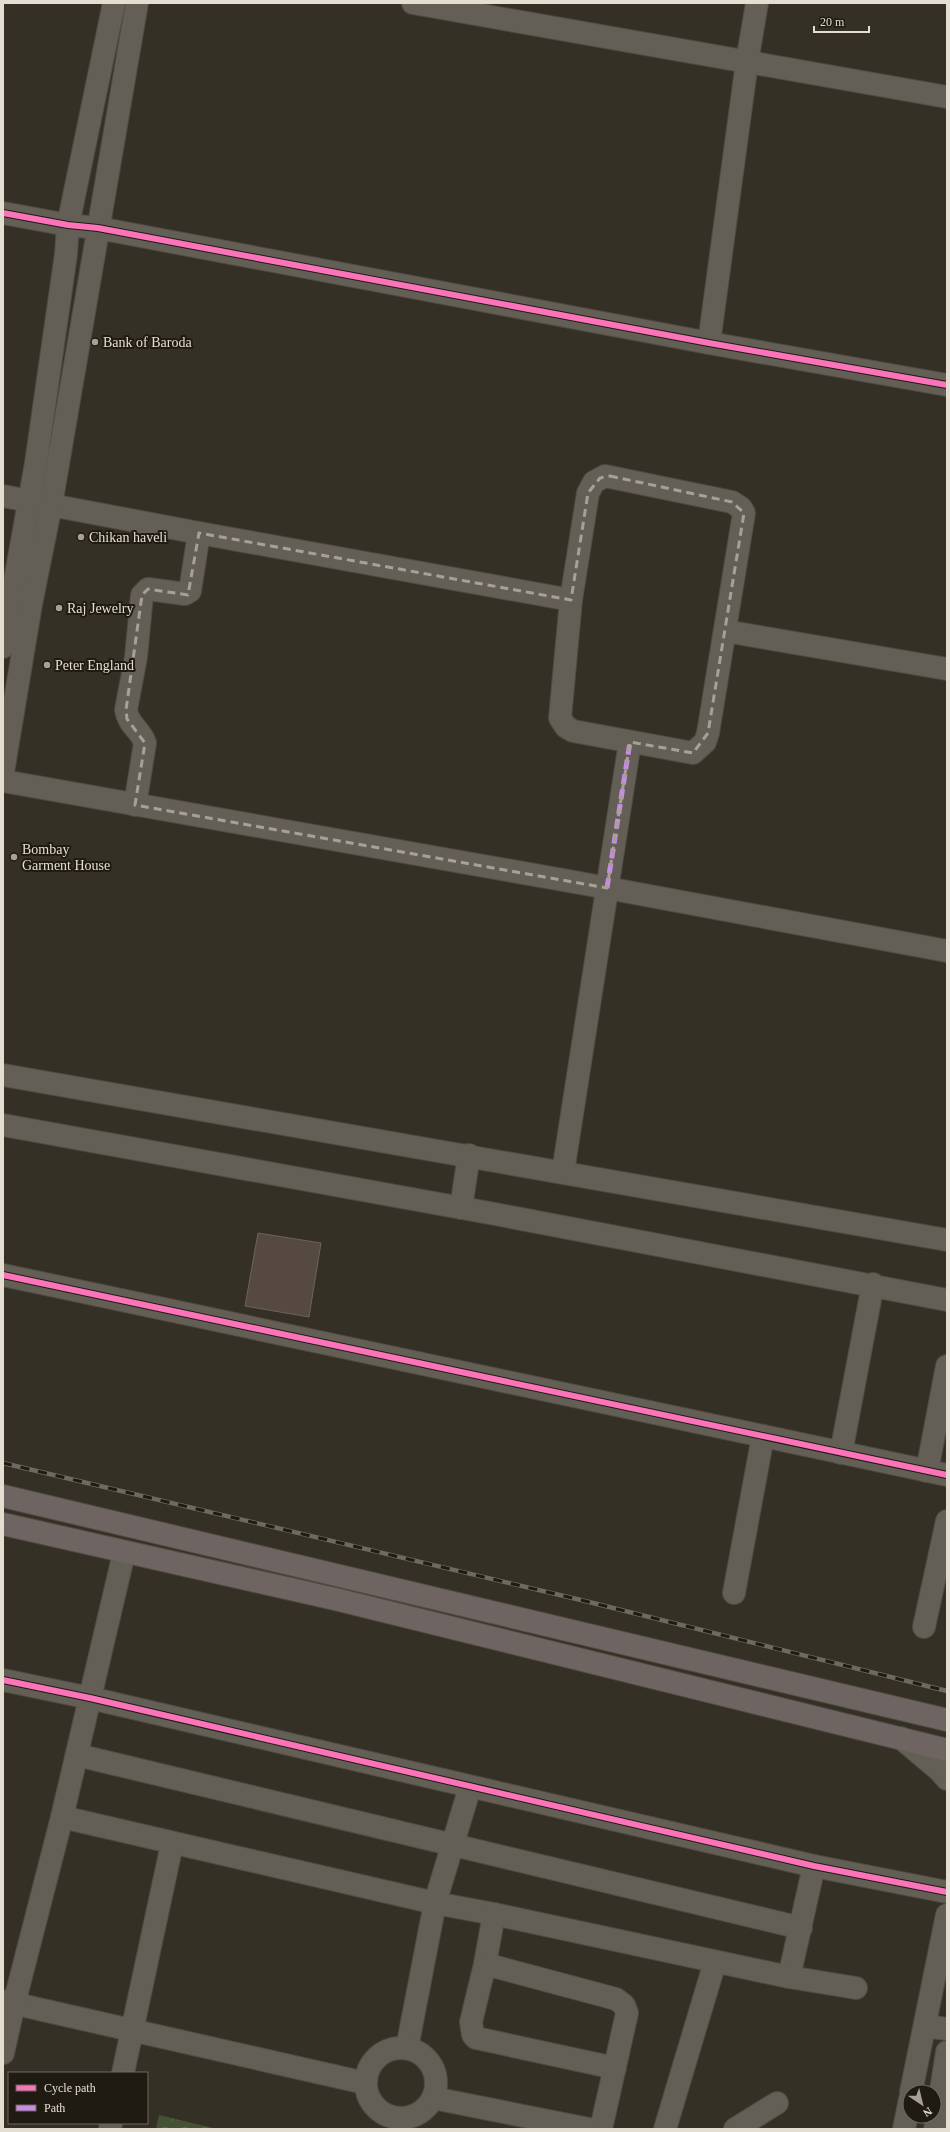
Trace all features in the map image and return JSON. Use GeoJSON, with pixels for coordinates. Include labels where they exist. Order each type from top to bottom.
{"type":"FeatureCollection","features":[{"type":"Feature","properties":{"kind":"highway"},"geometry":{"type":"LineString","coordinates":[[3,1496],[947,1720]]}},
{"type":"Feature","properties":{"kind":"highway"},"geometry":{"type":"LineString","coordinates":[[3,1524],[124,1553],[383,1611],[947,1750]]}},
{"type":"Feature","properties":{"kind":"highway"},"geometry":{"type":"LineString","coordinates":[[383,1611],[389,1588]]}},
{"type":"Feature","properties":{"kind":"street"},"geometry":{"type":"LineString","coordinates":[[3,647],[28,500],[36,463],[66,254],[68,225],[114,3]]}},
{"type":"Feature","properties":{"kind":"street"},"geometry":{"type":"LineString","coordinates":[[3,772],[31,604],[51,505],[137,3]]}},
{"type":"Feature","properties":{"kind":"street"},"geometry":{"type":"LineString","coordinates":[[413,3],[947,97]]}},
{"type":"Feature","properties":{"kind":"street"},"geometry":{"type":"LineString","coordinates":[[710,343],[747,62],[758,3]]}},
{"type":"Feature","properties":{"kind":"street"},"geometry":{"type":"LineString","coordinates":[[3,213],[68,225],[98,228],[710,343],[947,385]]}},
{"type":"Feature","properties":{"kind":"street"},"geometry":{"type":"LineString","coordinates":[[610,476],[732,502],[741,508],[744,518],[708,733],[699,749],[693,753],[686,753],[573,731],[566,727],[560,718],[571,600],[588,493],[594,482],[600,478],[610,476]]}},
{"type":"Feature","properties":{"kind":"street"},"geometry":{"type":"LineString","coordinates":[[3,496],[571,600]]}},
{"type":"Feature","properties":{"kind":"street"},"geometry":{"type":"LineString","coordinates":[[135,805],[145,744],[143,737],[127,719],[126,710],[136,657],[142,595],[148,589],[185,594],[190,591],[199,533]]}},
{"type":"Feature","properties":{"kind":"street"},"geometry":{"type":"LineString","coordinates":[[725,630],[947,669]]}},
{"type":"Feature","properties":{"kind":"street"},"geometry":{"type":"LineString","coordinates":[[563,1172],[630,742]]}},
{"type":"Feature","properties":{"kind":"street"},"geometry":{"type":"LineString","coordinates":[[3,781],[607,888],[947,951]]}},
{"type":"Feature","properties":{"kind":"street"},"geometry":{"type":"LineString","coordinates":[[3,1075],[469,1155],[947,1240]]}},
{"type":"Feature","properties":{"kind":"street"},"geometry":{"type":"LineString","coordinates":[[3,1125],[873,1284],[947,1300]]}},
{"type":"Feature","properties":{"kind":"street"},"geometry":{"type":"LineString","coordinates":[[461,1208],[469,1155]]}},
{"type":"Feature","properties":{"kind":"street"},"geometry":{"type":"LineString","coordinates":[[3,1275],[937,1473],[947,1366]]}},
{"type":"Feature","properties":{"kind":"street"},"geometry":{"type":"LineString","coordinates":[[841,1453],[873,1284]]}},
{"type":"Feature","properties":{"kind":"street"},"geometry":{"type":"LineString","coordinates":[[734,1593],[763,1436]]}},
{"type":"Feature","properties":{"kind":"street"},"geometry":{"type":"LineString","coordinates":[[924,1627],[947,1521]]}},
{"type":"Feature","properties":{"kind":"street"},"geometry":{"type":"LineString","coordinates":[[3,2053],[8,2002],[62,1817],[124,1553]]}},
{"type":"Feature","properties":{"kind":"street"},"geometry":{"type":"LineString","coordinates":[[3,1680],[90,1698],[814,1866],[947,1892]]}},
{"type":"Feature","properties":{"kind":"street"},"geometry":{"type":"LineString","coordinates":[[901,1738],[939,1770],[947,1779]]}},
{"type":"Feature","properties":{"kind":"street"},"geometry":{"type":"LineString","coordinates":[[77,1755],[452,1846],[801,1928]]}},
{"type":"Feature","properties":{"kind":"street"},"geometry":{"type":"LineString","coordinates":[[407,2048],[435,1903],[470,1787]]}},
{"type":"Feature","properties":{"kind":"street"},"geometry":{"type":"LineString","coordinates":[[62,1817],[172,1844],[435,1903],[494,1914],[788,1977],[856,1988]]}},
{"type":"Feature","properties":{"kind":"street"},"geometry":{"type":"LineString","coordinates":[[123,2072],[172,1844]]}},
{"type":"Feature","properties":{"kind":"street"},"geometry":{"type":"LineString","coordinates":[[788,1977],[801,1928],[814,1866]]}},
{"type":"Feature","properties":{"kind":"street"},"geometry":{"type":"LineString","coordinates":[[494,1914],[485,1964],[471,2022],[471,2032],[476,2038],[615,2068]]}},
{"type":"Feature","properties":{"kind":"street"},"geometry":{"type":"LineString","coordinates":[[913,2084],[947,1915]]}},
{"type":"Feature","properties":{"kind":"street"},"geometry":{"type":"LineString","coordinates":[[665,2129],[715,1962]]}},
{"type":"Feature","properties":{"kind":"street"},"geometry":{"type":"LineString","coordinates":[[485,1964],[622,2002],[627,2013],[601,2129]]}},
{"type":"Feature","properties":{"kind":"street"},"geometry":{"type":"LineString","coordinates":[[8,2002],[365,2083]]}},
{"type":"Feature","properties":{"kind":"street"},"geometry":{"type":"LineString","coordinates":[[925,2026],[947,2029]]}},
{"type":"Feature","properties":{"kind":"street"},"geometry":{"type":"LineString","coordinates":[[407,2048],[422,2054],[432,2066],[437,2082],[433,2098],[424,2110],[393,2124],[374,2106],[365,2083],[371,2064],[386,2051],[407,2048]]}},
{"type":"Feature","properties":{"kind":"street"},"geometry":{"type":"LineString","coordinates":[[935,2129],[947,2052]]}},
{"type":"Feature","properties":{"kind":"street"},"geometry":{"type":"LineString","coordinates":[[433,2098],[589,2129]]}},
{"type":"Feature","properties":{"kind":"street"},"geometry":{"type":"LineString","coordinates":[[735,2129],[777,2103]]}},
{"type":"Feature","properties":{"kind":"highlighted area"},"geometry":{"type":"Polygon","coordinates":[[[610,476],[732,502],[744,513],[708,733],[693,753],[630,742],[607,888],[135,805],[145,743],[127,719],[126,710],[142,595],[148,589],[188,595],[199,533],[571,600],[588,493],[600,478],[610,476]]]}},
{"type":"Feature","properties":{"kind":"green space"},"geometry":{"type":"Polygon","coordinates":[[[159,2115],[217,2129],[156,2129],[159,2115]]]}},
{"type":"Feature","properties":{"kind":"building"},"geometry":{"type":"Polygon","coordinates":[[[258,1233],[321,1243],[309,1317],[245,1306],[258,1233]]]}},
{"type":"Feature","properties":{"kind":"railway"},"geometry":{"type":"LineString","coordinates":[[3,1463],[585,1601],[947,1691]]}},
{"type":"Feature","properties":{"kind":"marked path"},"geometry":{"type":"LineString","coordinates":[[607,888],[630,742]]}},
{"type":"Feature","properties":{"kind":"cycle path"},"geometry":{"type":"LineString","coordinates":[[3,213],[68,225],[98,228],[709,343],[947,385]]}},
{"type":"Feature","properties":{"kind":"cycle path"},"geometry":{"type":"LineString","coordinates":[[3,1275],[947,1475]]}},
{"type":"Feature","properties":{"kind":"cycle path"},"geometry":{"type":"LineString","coordinates":[[3,1680],[90,1698],[814,1866],[947,1892]]}},
{"type":"Feature","properties":{"kind":"place","name":"Bank of Baroda"},"geometry":{"type":"Point","coordinates":[95,342]}},
{"type":"Feature","properties":{"kind":"place","name":"Chikan haveli"},"geometry":{"type":"Point","coordinates":[81,537]}},
{"type":"Feature","properties":{"kind":"place","name":"Raj Jewelry"},"geometry":{"type":"Point","coordinates":[59,608]}},
{"type":"Feature","properties":{"kind":"place","name":"Peter England"},"geometry":{"type":"Point","coordinates":[47,665]}},
{"type":"Feature","properties":{"kind":"place","name":"Bombay Garment House"},"geometry":{"type":"Point","coordinates":[14,857]}}]}
